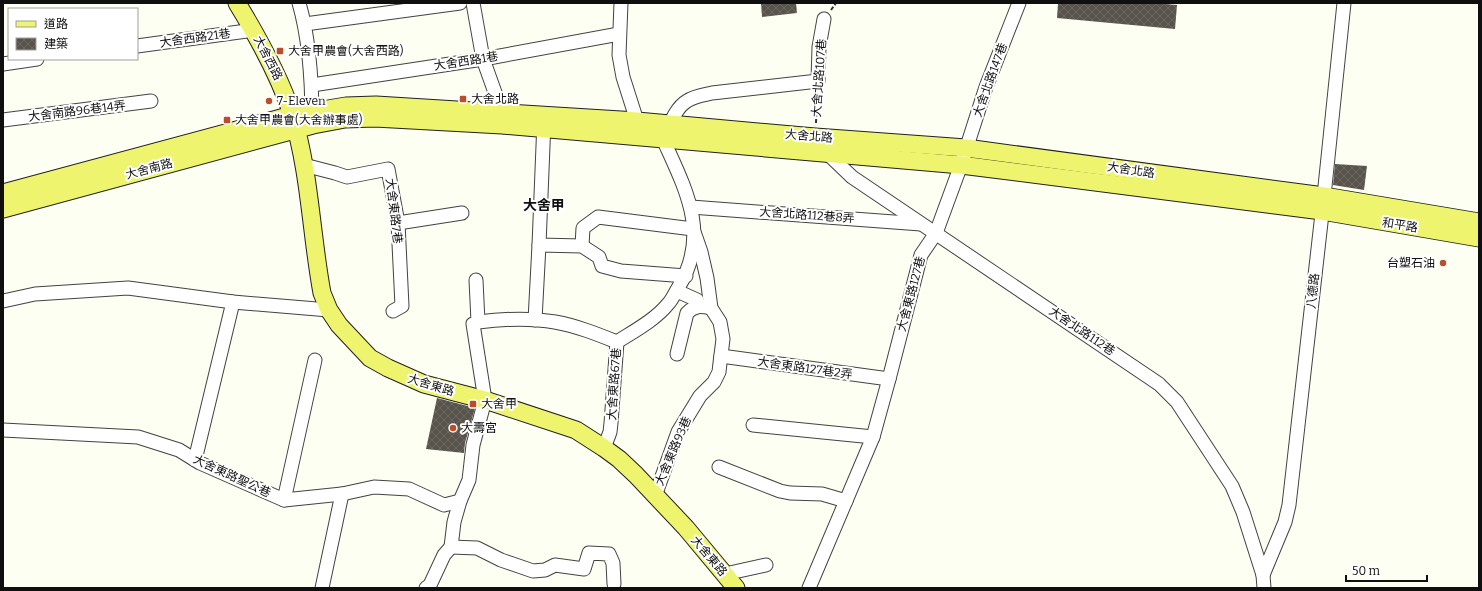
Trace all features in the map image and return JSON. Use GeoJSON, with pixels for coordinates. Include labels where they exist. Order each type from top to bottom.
{"type":"FeatureCollection","features":[{"type":"Feature","properties":{"kind":"main road","name":"大舍西路"},"geometry":{"type":"LineString","coordinates":[[238,3],[254,30],[278,77],[294,122]]}},
{"type":"Feature","properties":{"kind":"main road","name":"大舍北路"},"geometry":{"type":"LineString","coordinates":[[294,122],[312,118],[502,119],[637,129],[670,124],[824,143],[963,157],[1323,204]]}},
{"type":"Feature","properties":{"kind":"main road","name":"大舍東路"},"geometry":{"type":"LineString","coordinates":[[294,122],[304,165],[322,294],[328,310],[355,343],[370,358],[388,368],[424,384],[485,400],[576,430],[604,448],[619,459],[686,528],[736,588]]}},
{"type":"Feature","properties":{"kind":"main road","name":"大舍南路"},"geometry":{"type":"LineString","coordinates":[[3,193],[294,122]]}},
{"type":"Feature","properties":{"kind":"main road","name":"大舍南路"},"geometry":{"type":"LineString","coordinates":[[3,209],[294,122]]}},
{"type":"Feature","properties":{"kind":"main road","name":"大舍北路"},"geometry":{"type":"LineString","coordinates":[[637,129],[663,139],[824,143]]}},
{"type":"Feature","properties":{"kind":"main road","name":"和平路"},"geometry":{"type":"LineString","coordinates":[[1323,204],[1479,222]]}},
{"type":"Feature","properties":{"kind":"main road","name":"和平路"},"geometry":{"type":"LineString","coordinates":[[1323,204],[1479,238]]}},
{"type":"Feature","properties":{"kind":"street"},"geometry":{"type":"LineString","coordinates":[[299,3],[305,24],[312,85],[312,118]]}},
{"type":"Feature","properties":{"kind":"street"},"geometry":{"type":"LineString","coordinates":[[305,24],[460,3]]}},
{"type":"Feature","properties":{"kind":"street"},"geometry":{"type":"LineString","coordinates":[[473,3],[483,59],[502,119]]}},
{"type":"Feature","properties":{"kind":"street"},"geometry":{"type":"LineString","coordinates":[[621,3],[619,55],[623,77],[637,129]]}},
{"type":"Feature","properties":{"kind":"street","name":"大舍北路147巷"},"geometry":{"type":"LineString","coordinates":[[963,157],[986,87],[1019,3]]}},
{"type":"Feature","properties":{"kind":"street","name":"八德路"},"geometry":{"type":"LineString","coordinates":[[1264,582],[1285,522],[1288,505],[1323,204],[1344,3]]}},
{"type":"Feature","properties":{"kind":"street","name":"大舍北路107巷"},"geometry":{"type":"LineString","coordinates":[[818,81],[819,47],[824,19]]}},
{"type":"Feature","properties":{"kind":"street","name":"大舍西路21巷"},"geometry":{"type":"LineString","coordinates":[[138,46],[254,30]]}},
{"type":"Feature","properties":{"kind":"street","name":"大舍西路1巷"},"geometry":{"type":"LineString","coordinates":[[312,85],[483,59],[619,34]]}},
{"type":"Feature","properties":{"kind":"street"},"geometry":{"type":"LineString","coordinates":[[3,64],[30,60]]}},
{"type":"Feature","properties":{"kind":"street"},"geometry":{"type":"LineString","coordinates":[[617,342],[650,321],[668,304],[686,276],[693,252],[691,207],[684,185],[663,139],[678,109],[686,101],[694,97],[712,93],[818,81]]}},
{"type":"Feature","properties":{"kind":"street","name":"大舍南路96巷14弄"},"geometry":{"type":"LineString","coordinates":[[3,120],[151,101]]}},
{"type":"Feature","properties":{"kind":"street"},"geometry":{"type":"LineString","coordinates":[[535,320],[544,122]]}},
{"type":"Feature","properties":{"kind":"street","name":"大舍北路112巷"},"geometry":{"type":"LineString","coordinates":[[824,143],[852,177],[1159,384],[1177,402],[1232,486],[1243,512],[1264,582]]}},
{"type":"Feature","properties":{"kind":"street","name":"大舍東路127巷"},"geometry":{"type":"LineString","coordinates":[[809,588],[873,437],[890,379],[921,254],[936,233],[963,157]]}},
{"type":"Feature","properties":{"kind":"street","name":"大舍東路7巷"},"geometry":{"type":"LineString","coordinates":[[304,165],[347,177],[388,169],[398,223],[402,306],[393,311]]}},
{"type":"Feature","properties":{"kind":"street","name":"大舍北路112巷8弄"},"geometry":{"type":"LineString","coordinates":[[691,207],[923,224]]}},
{"type":"Feature","properties":{"kind":"street"},"geometry":{"type":"LineString","coordinates":[[398,223],[462,213]]}},
{"type":"Feature","properties":{"kind":"street"},"geometry":{"type":"LineString","coordinates":[[582,246],[583,228],[598,217],[693,229]]}},
{"type":"Feature","properties":{"kind":"street","name":"大舍東路93巷"},"geometry":{"type":"LineString","coordinates":[[655,496],[678,432],[700,396],[714,382],[719,372],[724,339],[720,322],[705,307],[704,265],[693,229]]}},
{"type":"Feature","properties":{"kind":"street"},"geometry":{"type":"LineString","coordinates":[[539,245],[582,246],[599,257],[602,266],[621,271],[686,276]]}},
{"type":"Feature","properties":{"kind":"street"},"geometry":{"type":"LineString","coordinates":[[426,588],[430,585],[444,555],[451,547],[454,522],[460,501],[469,480],[473,445],[485,400],[473,324],[478,322],[476,280]]}},
{"type":"Feature","properties":{"kind":"street"},"geometry":{"type":"LineString","coordinates":[[3,304],[35,294],[128,288],[232,302],[328,310]]}},
{"type":"Feature","properties":{"kind":"street"},"geometry":{"type":"LineString","coordinates":[[677,291],[697,300],[705,307]]}},
{"type":"Feature","properties":{"kind":"street"},"geometry":{"type":"LineString","coordinates":[[195,460],[232,302]]}},
{"type":"Feature","properties":{"kind":"street"},"geometry":{"type":"LineString","coordinates":[[677,354],[687,313],[692,308],[705,307]]}},
{"type":"Feature","properties":{"kind":"street","name":"大舍東路67巷"},"geometry":{"type":"LineString","coordinates":[[478,322],[535,320],[555,322],[586,330],[617,342],[611,428],[604,448]]}},
{"type":"Feature","properties":{"kind":"street","name":"大舍東路127巷2弄"},"geometry":{"type":"LineString","coordinates":[[721,356],[890,379]]}},
{"type":"Feature","properties":{"kind":"street"},"geometry":{"type":"LineString","coordinates":[[284,500],[314,360]]}},
{"type":"Feature","properties":{"kind":"street"},"geometry":{"type":"LineString","coordinates":[[753,425],[873,437]]}},
{"type":"Feature","properties":{"kind":"street","name":"大舍東路聖公巷"},"geometry":{"type":"LineString","coordinates":[[3,430],[138,437],[179,450],[195,460],[284,500],[342,494],[374,487],[409,490],[444,505],[460,501]]}},
{"type":"Feature","properties":{"kind":"street"},"geometry":{"type":"LineString","coordinates":[[718,468],[780,492],[822,494],[846,501]]}},
{"type":"Feature","properties":{"kind":"street"},"geometry":{"type":"LineString","coordinates":[[322,588],[342,494]]}},
{"type":"Feature","properties":{"kind":"street"},"geometry":{"type":"LineString","coordinates":[[451,547],[477,548],[501,560],[533,572],[545,570],[554,565],[584,569],[589,553],[608,554],[613,563],[614,584]]}},
{"type":"Feature","properties":{"kind":"street"},"geometry":{"type":"LineString","coordinates":[[725,574],[766,565]]}},
{"type":"Feature","properties":{"kind":"path","name":"大舍北路107巷"},"geometry":{"type":"LineString","coordinates":[[818,81],[824,143]]}},
{"type":"Feature","properties":{"kind":"building"},"geometry":{"type":"Polygon","coordinates":[[[761,3],[796,3],[797,13],[762,17],[761,3]]]}},
{"type":"Feature","properties":{"kind":"building"},"geometry":{"type":"Polygon","coordinates":[[[1058,3],[1154,3],[1177,5],[1175,29],[1057,18],[1058,3]]]}},
{"type":"Feature","properties":{"kind":"building"},"geometry":{"type":"Polygon","coordinates":[[[1335,164],[1367,166],[1364,190],[1333,185],[1335,164]]]}},
{"type":"Feature","properties":{"kind":"building","name":"大壽宮"},"geometry":{"type":"Polygon","coordinates":[[[437,398],[475,408],[465,443],[464,453],[426,449],[437,398]]]}},
{"type":"Feature","properties":{"kind":"place","name":"大舍甲農會(大舍西路)"},"geometry":{"type":"Point","coordinates":[280,51]}},
{"type":"Feature","properties":{"kind":"place","name":"大舍北路"},"geometry":{"type":"Point","coordinates":[463,99]}},
{"type":"Feature","properties":{"kind":"place","name":"7-Eleven"},"geometry":{"type":"Point","coordinates":[269,101]}},
{"type":"Feature","properties":{"kind":"place","name":"大舍甲農會(大舍辦事處)"},"geometry":{"type":"Point","coordinates":[227,120]}},
{"type":"Feature","properties":{"kind":"place","name":"台塑石油"},"geometry":{"type":"Point","coordinates":[1443,263]}},
{"type":"Feature","properties":{"kind":"place","name":"大舍甲"},"geometry":{"type":"Point","coordinates":[473,404]}},
{"type":"Feature","properties":{"kind":"place","name":"大壽宮"},"geometry":{"type":"Point","coordinates":[453,428]}},
{"type":"Feature","properties":{"kind":"district","name":"大舍甲"},"geometry":{"type":"Point","coordinates":[544,205]}}]}
